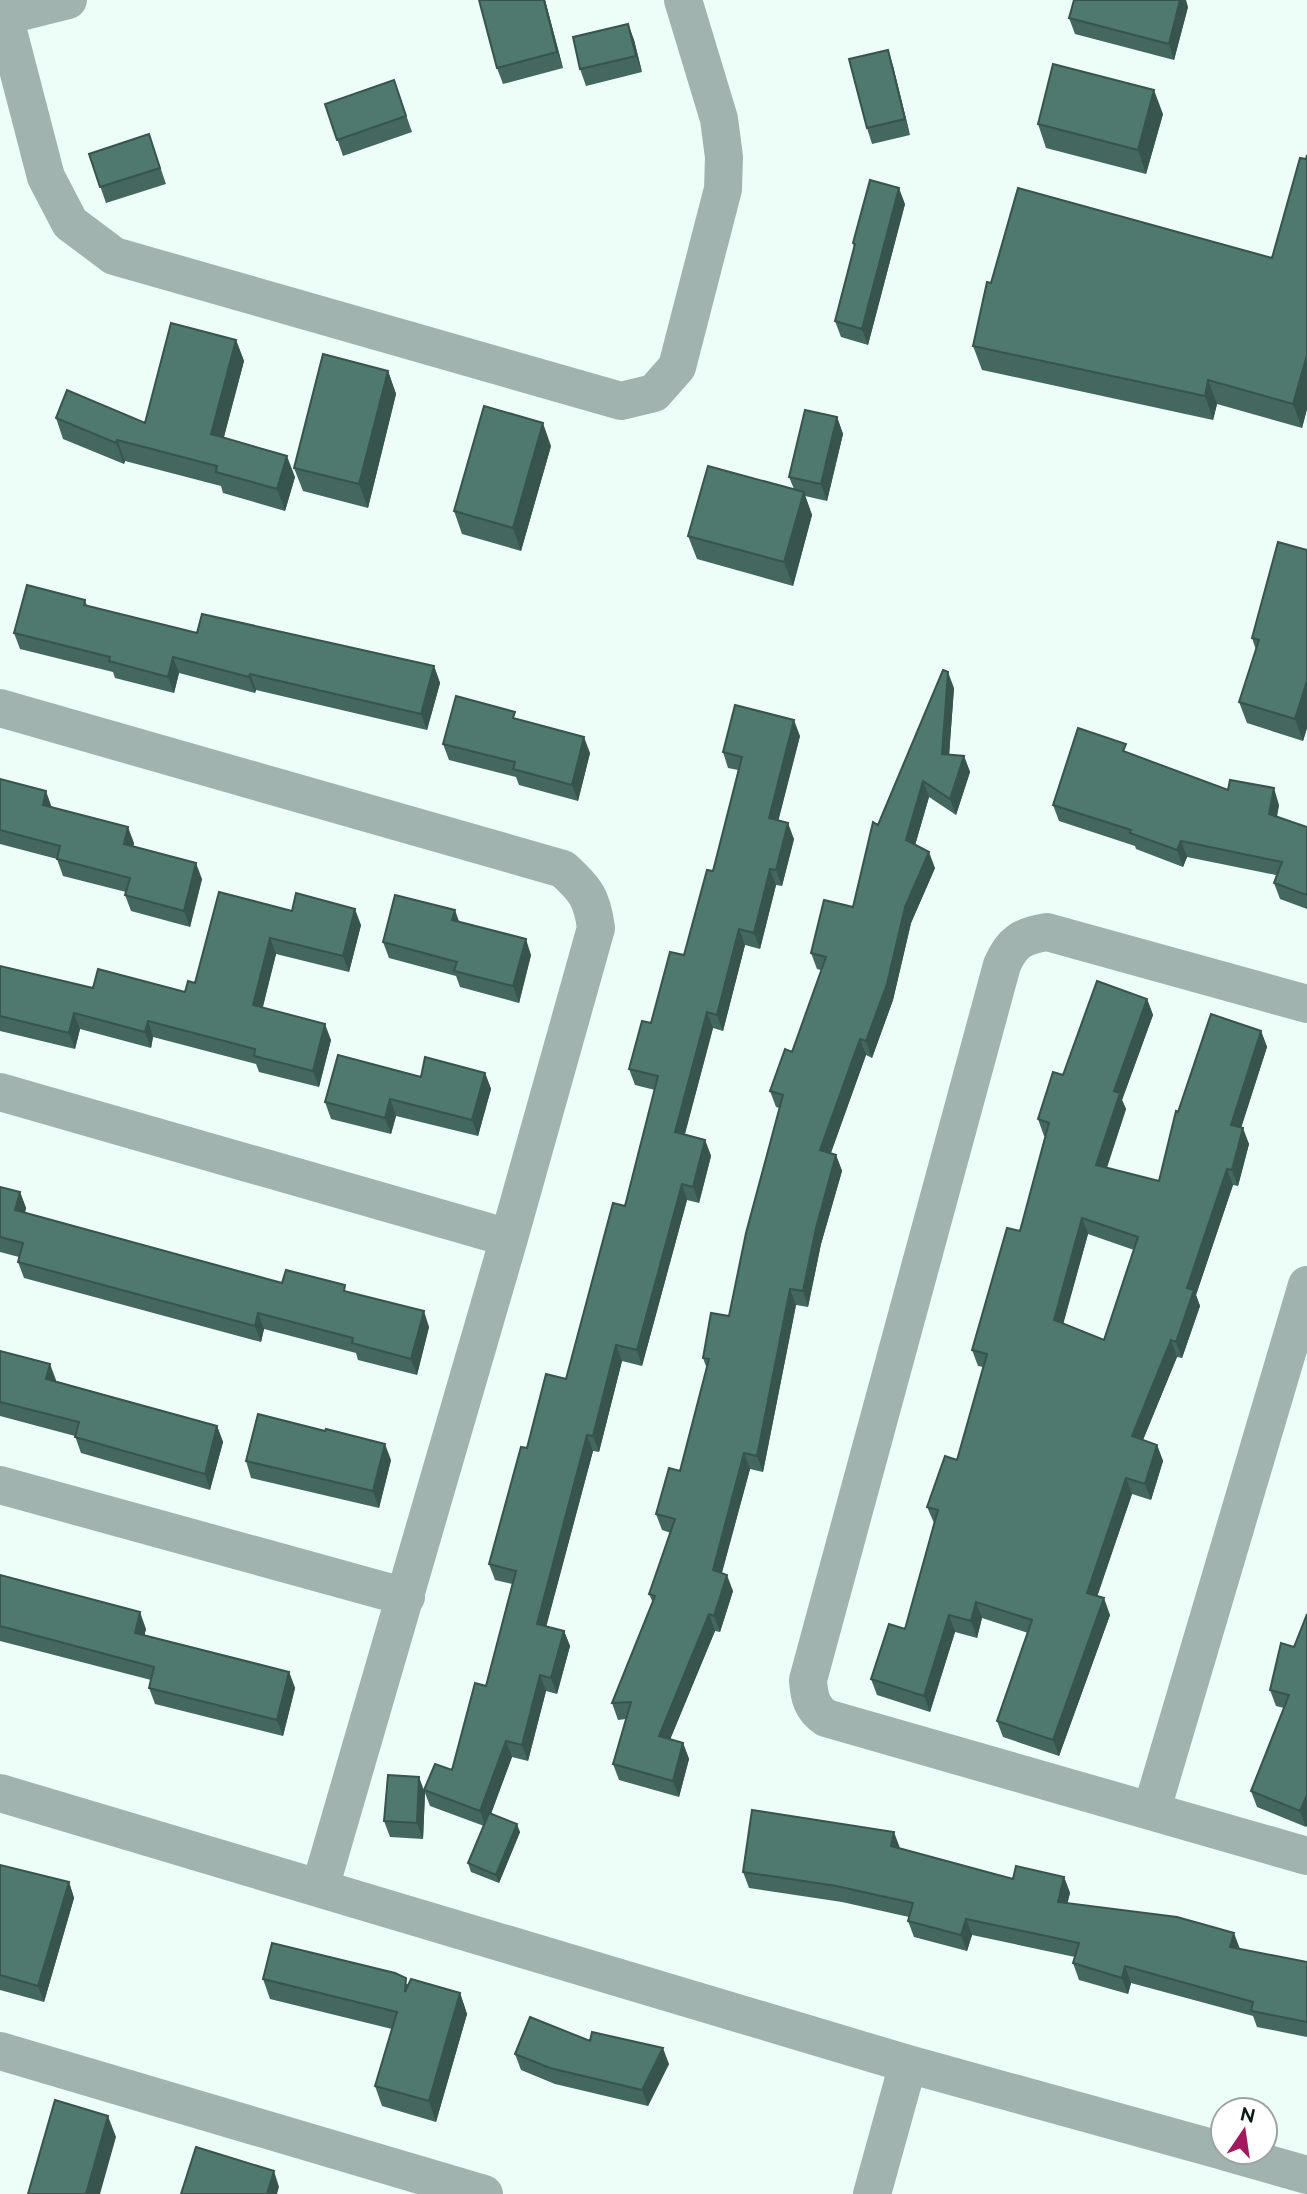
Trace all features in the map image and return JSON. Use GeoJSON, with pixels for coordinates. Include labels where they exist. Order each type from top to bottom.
{"type":"FeatureCollection","features":[{"type":"Feature","properties":{"kind":"street"},"geometry":{"type":"LineString","coordinates":[[68,0],[2,8],[46,177],[70,223],[114,256],[621,401],[654,393],[677,367],[723,189],[719,119],[683,0]]}},
{"type":"Feature","properties":{"kind":"street"},"geometry":{"type":"LineString","coordinates":[[0,708],[564,869],[582,886],[593,903],[596,928],[406,1597],[320,1888]]}},
{"type":"Feature","properties":{"kind":"street"},"geometry":{"type":"LineString","coordinates":[[1307,1004],[1047,932],[1027,935],[1011,944],[1002,965],[808,1680],[811,1702],[816,1711],[826,1718],[1152,1809],[1307,1856]]}},
{"type":"Feature","properties":{"kind":"street"},"geometry":{"type":"LineString","coordinates":[[0,1092],[509,1238]]}},
{"type":"Feature","properties":{"kind":"street"},"geometry":{"type":"LineString","coordinates":[[1152,1809],[1307,1285]]}},
{"type":"Feature","properties":{"kind":"street"},"geometry":{"type":"LineString","coordinates":[[0,1485],[406,1597]]}},
{"type":"Feature","properties":{"kind":"street"},"geometry":{"type":"LineString","coordinates":[[0,1793],[908,2063],[1209,2148]]}},
{"type":"Feature","properties":{"kind":"street"},"geometry":{"type":"LineString","coordinates":[[0,2051],[484,2194]]}},
{"type":"Feature","properties":{"kind":"street"},"geometry":{"type":"LineString","coordinates":[[872,2194],[908,2063]]}},
{"type":"Feature","properties":{"kind":"street"},"geometry":{"type":"LineString","coordinates":[[1275,2166],[1307,2175]]}},
{"type":"Feature","properties":{"kind":"building"},"geometry":{"type":"Polygon","coordinates":[[[479,0],[544,0],[557,52],[497,68],[479,0]]]}},
{"type":"Feature","properties":{"kind":"building"},"geometry":{"type":"Polygon","coordinates":[[[1074,0],[1180,0],[1169,44],[1069,18],[1074,0]]]}},
{"type":"Feature","properties":{"kind":"building"},"geometry":{"type":"Polygon","coordinates":[[[628,24],[636,56],[580,69],[573,37],[628,24]]]}},
{"type":"Feature","properties":{"kind":"building"},"geometry":{"type":"Polygon","coordinates":[[[888,50],[905,119],[867,128],[849,59],[888,50]]]}},
{"type":"Feature","properties":{"kind":"building"},"geometry":{"type":"Polygon","coordinates":[[[1053,64],[1154,90],[1138,150],[1038,124],[1053,64]]]}},
{"type":"Feature","properties":{"kind":"building"},"geometry":{"type":"Polygon","coordinates":[[[394,80],[406,116],[337,140],[325,104],[394,80]]]}},
{"type":"Feature","properties":{"kind":"building"},"geometry":{"type":"Polygon","coordinates":[[[149,134],[160,168],[100,187],[89,154],[149,134]]]}},
{"type":"Feature","properties":{"kind":"building"},"geometry":{"type":"Polygon","coordinates":[[[1307,155],[1307,355],[1293,404],[1208,380],[1205,396],[973,346],[987,282],[991,283],[1018,188],[1272,258],[1300,158],[1306,159],[1307,155]]]}},
{"type":"Feature","properties":{"kind":"building"},"geometry":{"type":"Polygon","coordinates":[[[870,180],[899,188],[862,329],[835,321],[870,180]]]}},
{"type":"Feature","properties":{"kind":"building"},"geometry":{"type":"Polygon","coordinates":[[[171,323],[236,340],[211,434],[287,456],[277,489],[216,472],[217,466],[117,440],[116,443],[56,418],[67,390],[145,423],[171,323]]]}},
{"type":"Feature","properties":{"kind":"building"},"geometry":{"type":"Polygon","coordinates":[[[323,354],[388,371],[359,484],[294,468],[323,354]]]}},
{"type":"Feature","properties":{"kind":"building"},"geometry":{"type":"Polygon","coordinates":[[[484,406],[543,423],[513,528],[454,511],[484,406]]]}},
{"type":"Feature","properties":{"kind":"building"},"geometry":{"type":"Polygon","coordinates":[[[805,410],[837,417],[821,484],[789,477],[805,410]]]}},
{"type":"Feature","properties":{"kind":"building"},"geometry":{"type":"Polygon","coordinates":[[[708,466],[804,492],[784,562],[688,536],[708,466]]]}},
{"type":"Feature","properties":{"kind":"building"},"geometry":{"type":"Polygon","coordinates":[[[1278,542],[1307,550],[1307,681],[1295,719],[1239,702],[1259,640],[1252,638],[1278,542]]]}},
{"type":"Feature","properties":{"kind":"building"},"geometry":{"type":"Polygon","coordinates":[[[27,585],[85,600],[84,605],[197,633],[202,614],[434,666],[421,714],[250,674],[249,677],[173,657],[168,677],[109,661],[110,657],[14,633],[27,585]]]}},
{"type":"Feature","properties":{"kind":"building"},"geometry":{"type":"Polygon","coordinates":[[[943,670],[948,672],[942,754],[964,756],[950,799],[923,781],[906,840],[929,852],[905,907],[887,984],[866,1041],[860,1039],[820,1150],[836,1155],[816,1228],[803,1291],[790,1289],[757,1456],[744,1453],[713,1570],[727,1575],[714,1616],[709,1614],[659,1736],[683,1743],[673,1781],[613,1764],[631,1702],[612,1703],[655,1596],[649,1594],[675,1519],[656,1514],[669,1468],[680,1471],[709,1359],[703,1358],[711,1313],[729,1316],[746,1233],[783,1095],[770,1091],[785,1049],[792,1052],[826,957],[811,953],[824,900],[853,907],[873,822],[878,825],[943,670]]]}},
{"type":"Feature","properties":{"kind":"building"},"geometry":{"type":"Polygon","coordinates":[[[456,696],[515,712],[513,718],[584,737],[572,785],[513,769],[515,762],[443,744],[456,696]]]}},
{"type":"Feature","properties":{"kind":"building"},"geometry":{"type":"Polygon","coordinates":[[[735,705],[794,720],[769,818],[788,823],[776,870],[770,869],[754,933],[739,929],[717,1015],[707,1012],[675,1132],[705,1140],[693,1187],[682,1184],[637,1350],[616,1345],[593,1436],[587,1435],[537,1624],[564,1631],[551,1678],[540,1675],[522,1745],[506,1741],[480,1811],[424,1790],[435,1764],[452,1770],[475,1683],[486,1686],[516,1571],[489,1564],[521,1447],[527,1448],[546,1374],[566,1379],[613,1203],[625,1206],[658,1076],[629,1069],[642,1021],[651,1023],[670,952],[684,955],[707,870],[713,871],[742,757],[723,752],[735,705]]]}},
{"type":"Feature","properties":{"kind":"building"},"geometry":{"type":"Polygon","coordinates":[[[1078,728],[1126,744],[1123,751],[1228,790],[1230,780],[1274,788],[1269,814],[1307,827],[1307,895],[1274,883],[1282,862],[1181,841],[1177,850],[1130,833],[1131,830],[1053,805],[1078,728]]]}},
{"type":"Feature","properties":{"kind":"building"},"geometry":{"type":"Polygon","coordinates":[[[0,779],[46,791],[43,805],[128,827],[124,844],[196,863],[184,911],[125,895],[130,878],[57,859],[60,846],[0,830],[0,779]]]}},
{"type":"Feature","properties":{"kind":"building"},"geometry":{"type":"Polygon","coordinates":[[[219,892],[292,911],[296,893],[355,909],[343,956],[270,938],[253,1005],[325,1024],[313,1071],[254,1056],[255,1049],[148,1021],[145,1032],[74,1013],[69,1033],[0,1016],[0,966],[93,988],[98,969],[185,992],[188,981],[195,983],[219,892]]]}},
{"type":"Feature","properties":{"kind":"building"},"geometry":{"type":"Polygon","coordinates":[[[395,895],[455,910],[452,920],[526,939],[513,986],[454,971],[457,962],[383,942],[395,895]]]}},
{"type":"Feature","properties":{"kind":"building"},"geometry":{"type":"Polygon","coordinates":[[[1097,981],[1147,999],[1114,1091],[1120,1093],[1096,1165],[1159,1181],[1176,1111],[1178,1112],[1211,1014],[1261,1031],[1231,1125],[1243,1128],[1232,1170],[1227,1169],[1187,1288],[1194,1290],[1176,1342],[1171,1340],[1132,1436],[1157,1445],[1145,1484],[1126,1478],[1087,1593],[1104,1598],[1053,1740],[997,1721],[1032,1620],[976,1602],[971,1621],[949,1615],[924,1696],[871,1679],[889,1624],[905,1629],[938,1510],[927,1507],[945,1456],[957,1460],[987,1354],[972,1350],[1007,1228],[1020,1231],[1049,1123],[1038,1119],[1053,1072],[1063,1075],[1097,981]],[[1082,1218],[1054,1320],[1104,1340],[1138,1237],[1082,1218]]]}},
{"type":"Feature","properties":{"kind":"building"},"geometry":{"type":"Polygon","coordinates":[[[338,1055],[421,1077],[425,1057],[485,1073],[472,1120],[390,1099],[385,1118],[325,1102],[338,1055]]]}},
{"type":"Feature","properties":{"kind":"building"},"geometry":{"type":"Polygon","coordinates":[[[0,1187],[20,1192],[15,1210],[282,1283],[286,1270],[345,1285],[344,1291],[424,1311],[411,1359],[352,1343],[353,1338],[258,1313],[255,1326],[18,1262],[23,1243],[0,1237],[0,1187]]]}},
{"type":"Feature","properties":{"kind":"building"},"geometry":{"type":"Polygon","coordinates":[[[0,1351],[50,1364],[46,1379],[217,1426],[205,1474],[75,1437],[79,1422],[0,1402],[0,1351]]]}},
{"type":"Feature","properties":{"kind":"building"},"geometry":{"type":"Polygon","coordinates":[[[258,1414],[385,1444],[373,1491],[246,1461],[258,1414]]]}},
{"type":"Feature","properties":{"kind":"building"},"geometry":{"type":"Polygon","coordinates":[[[0,1575],[140,1612],[135,1633],[289,1672],[277,1720],[149,1688],[154,1667],[0,1626],[0,1575]]]}},
{"type":"Feature","properties":{"kind":"building"},"geometry":{"type":"Polygon","coordinates":[[[1307,1614],[1307,1795],[1300,1811],[1251,1791],[1289,1695],[1270,1690],[1281,1643],[1294,1647],[1307,1614]]]}},
{"type":"Feature","properties":{"kind":"building"},"geometry":{"type":"Polygon","coordinates":[[[388,1775],[419,1777],[417,1823],[384,1821],[388,1775]]]}},
{"type":"Feature","properties":{"kind":"building"},"geometry":{"type":"Polygon","coordinates":[[[752,1810],[894,1832],[891,1846],[1013,1879],[1016,1866],[1064,1877],[1058,1902],[1177,1917],[1234,1933],[1230,1947],[1307,1962],[1307,2022],[1251,2011],[1253,2002],[1125,1966],[1122,1978],[1073,1963],[1079,1943],[966,1919],[961,1935],[908,1921],[913,1903],[836,1886],[743,1872],[752,1810]]]}},
{"type":"Feature","properties":{"kind":"building"},"geometry":{"type":"Polygon","coordinates":[[[489,1813],[517,1824],[496,1875],[468,1863],[489,1813]]]}},
{"type":"Feature","properties":{"kind":"building"},"geometry":{"type":"Polygon","coordinates":[[[0,1865],[69,1882],[38,1986],[0,1975],[0,1865]]]}},
{"type":"Feature","properties":{"kind":"building"},"geometry":{"type":"Polygon","coordinates":[[[272,1943],[395,1973],[406,1978],[405,1992],[411,1979],[460,1993],[429,2101],[375,2086],[397,2012],[263,1979],[272,1943]]]}},
{"type":"Feature","properties":{"kind":"building"},"geometry":{"type":"Polygon","coordinates":[[[530,2017],[590,2041],[592,2032],[663,2048],[642,2090],[550,2068],[515,2054],[530,2017]]]}},
{"type":"Feature","properties":{"kind":"building"},"geometry":{"type":"Polygon","coordinates":[[[55,2100],[108,2116],[86,2194],[28,2194],[55,2100]]]}},
{"type":"Feature","properties":{"kind":"building"},"geometry":{"type":"Polygon","coordinates":[[[196,2147],[274,2171],[267,2194],[181,2194],[196,2147]]]}}]}
